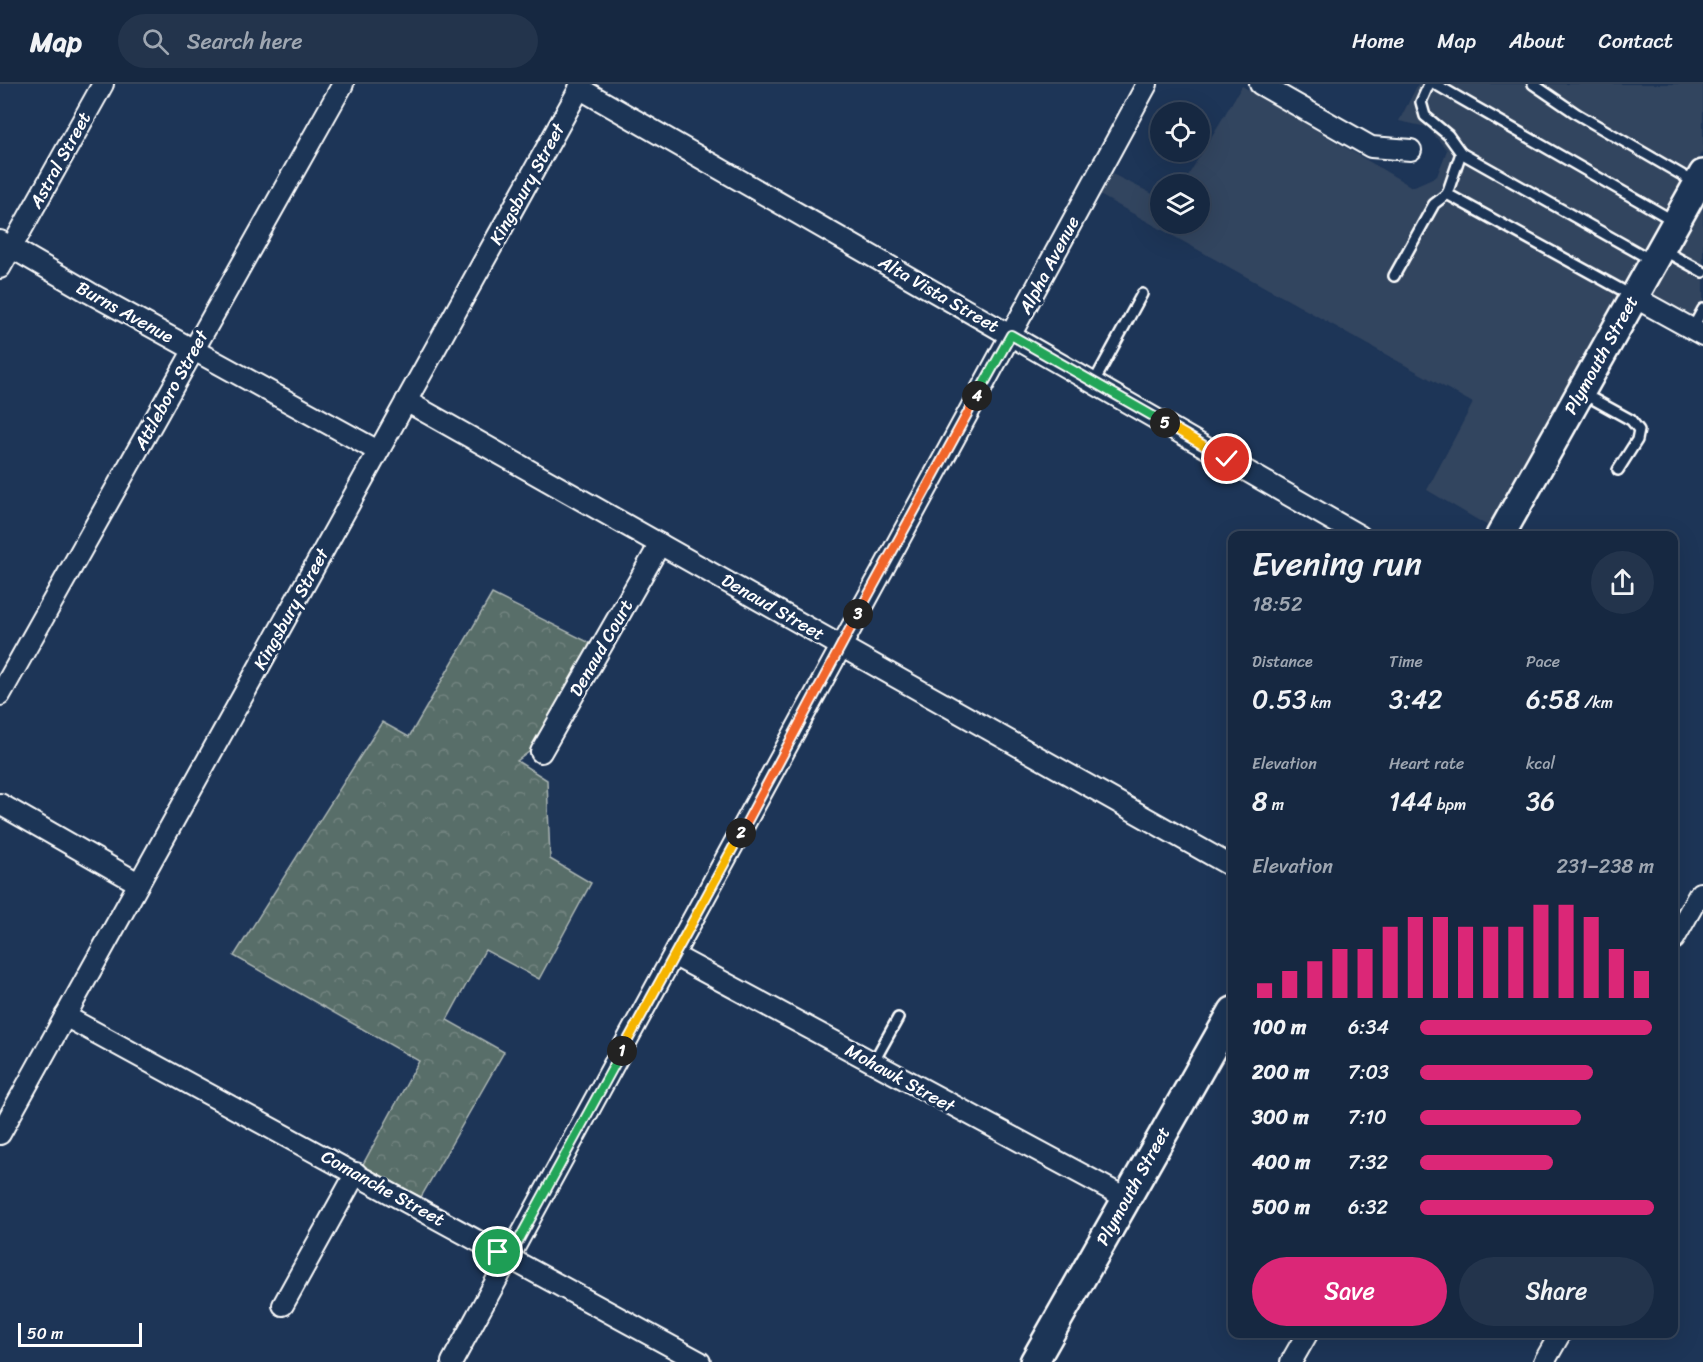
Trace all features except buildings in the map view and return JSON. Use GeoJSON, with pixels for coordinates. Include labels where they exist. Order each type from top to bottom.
{"type":"FeatureCollection","features":[{"type":"Feature","properties":{"kind":"street","name":"Astral Street"},"geometry":{"type":"LineString","coordinates":[[0,268],[6,244],[103,84]]}},
{"type":"Feature","properties":{"kind":"street","name":"Attleboro Street"},"geometry":{"type":"LineString","coordinates":[[0,696],[343,84]]}},
{"type":"Feature","properties":{"kind":"street","name":"Alpha Avenue"},"geometry":{"type":"LineString","coordinates":[[452,1362],[675,956],[1147,84]]}},
{"type":"Feature","properties":{"kind":"street"},"geometry":{"type":"LineString","coordinates":[[1260,84],[1371,147],[1412,150]]}},
{"type":"Feature","properties":{"kind":"street","name":"Alta Vista Street"},"geometry":{"type":"LineString","coordinates":[[581,86],[1351,531]]}},
{"type":"Feature","properties":{"kind":"street","name":"Kingsbury Street"},"geometry":{"type":"LineString","coordinates":[[0,1134],[581,86]]}},
{"type":"Feature","properties":{"kind":"street","name":"Plymouth Street"},"geometry":{"type":"LineString","coordinates":[[1503,531],[1700,179]]}},
{"type":"Feature","properties":{"kind":"street","name":"Burns Avenue"},"geometry":{"type":"LineString","coordinates":[[6,244],[378,451]]}},
{"type":"Feature","properties":{"kind":"street"},"geometry":{"type":"LineString","coordinates":[[1634,297],[1697,332]]}},
{"type":"Feature","properties":{"kind":"street","name":"Denaud Street"},"geometry":{"type":"LineString","coordinates":[[406,401],[1228,864]]}},
{"type":"Feature","properties":{"kind":"street","name":"Denaud Court"},"geometry":{"type":"LineString","coordinates":[[541,752],[660,544]]}},
{"type":"Feature","properties":{"kind":"street"},"geometry":{"type":"LineString","coordinates":[[0,804],[138,883]]}},
{"type":"Feature","properties":{"kind":"street"},"geometry":{"type":"LineString","coordinates":[[1678,932],[1700,893]]}},
{"type":"Feature","properties":{"kind":"street","name":"Mohawk Street"},"geometry":{"type":"LineString","coordinates":[[675,956],[1126,1198]]}},
{"type":"Feature","properties":{"kind":"street","name":"Comanche Street"},"geometry":{"type":"LineString","coordinates":[[65,1016],[700,1362]]}},
{"type":"Feature","properties":{"kind":"street","name":"Plymouth Street"},"geometry":{"type":"LineString","coordinates":[[1034,1362],[1228,1020]]}},
{"type":"Feature","properties":{"kind":"street"},"geometry":{"type":"LineString","coordinates":[[283,1305],[356,1173]]}},
{"type":"Feature","properties":{"kind":"street"},"geometry":{"type":"LineString","coordinates":[[1291,1362],[1305,1338]]}},
{"type":"Feature","properties":{"kind":"street"},"geometry":{"type":"LineString","coordinates":[[1544,1362],[1558,1338]]}},
{"type":"Feature","properties":{"kind":"lane"},"geometry":{"type":"LineString","coordinates":[[1429,84],[1421,102],[1425,116],[1448,135],[1461,153],[1658,255],[1703,272]]}},
{"type":"Feature","properties":{"kind":"lane"},"geometry":{"type":"LineString","coordinates":[[1435,84],[1676,222]]}},
{"type":"Feature","properties":{"kind":"lane"},"geometry":{"type":"LineString","coordinates":[[1533,84],[1577,114],[1700,179]]}},
{"type":"Feature","properties":{"kind":"lane"},"geometry":{"type":"LineString","coordinates":[[1394,276],[1434,204],[1447,194],[1461,153]]}},
{"type":"Feature","properties":{"kind":"lane"},"geometry":{"type":"LineString","coordinates":[[1447,194],[1634,297]]}},
{"type":"Feature","properties":{"kind":"lane"},"geometry":{"type":"LineString","coordinates":[[1094,382],[1142,294]]}},
{"type":"Feature","properties":{"kind":"lane"},"geometry":{"type":"LineString","coordinates":[[1697,332],[1703,309]]}},
{"type":"Feature","properties":{"kind":"lane"},"geometry":{"type":"LineString","coordinates":[[1580,392],[1631,420],[1639,430],[1637,440],[1618,470]]}},
{"type":"Feature","properties":{"kind":"lane"},"geometry":{"type":"LineString","coordinates":[[873,1063],[898,1018]]}},
{"type":"Feature","properties":{"kind":"shaded area"},"geometry":{"type":"Polygon","coordinates":[[[1418,84],[1703,84],[1703,150],[1488,526],[1427,490],[1473,403],[1170,234],[1210,234],[1210,174],[1189,174],[1196,162],[1210,162],[1210,139],[1242,86],[1412,187],[1437,176],[1447,150],[1427,127],[1399,121],[1418,84]]]}},
{"type":"Feature","properties":{"kind":"shaded area"},"geometry":{"type":"Polygon","coordinates":[[[1106,171],[1150,193],[1150,223],[1096,193],[1106,171]]]}},
{"type":"Feature","properties":{"kind":"shaded area"},"geometry":{"type":"Polygon","coordinates":[[[1703,192],[1703,325],[1652,293],[1654,279],[1703,192]]]}},
{"type":"Feature","properties":{"kind":"green space"},"geometry":{"type":"Polygon","coordinates":[[[492,594],[596,646],[534,748],[517,761],[547,780],[550,859],[591,883],[539,979],[485,950],[447,1020],[504,1052],[421,1197],[361,1168],[419,1061],[234,956],[382,722],[409,737],[492,594]]]}},
{"type":"Feature","properties":{"kind":"route"},"geometry":{"type":"LineString","coordinates":[[498,1252],[509,1258],[1011,335],[1227,459]]}}]}
